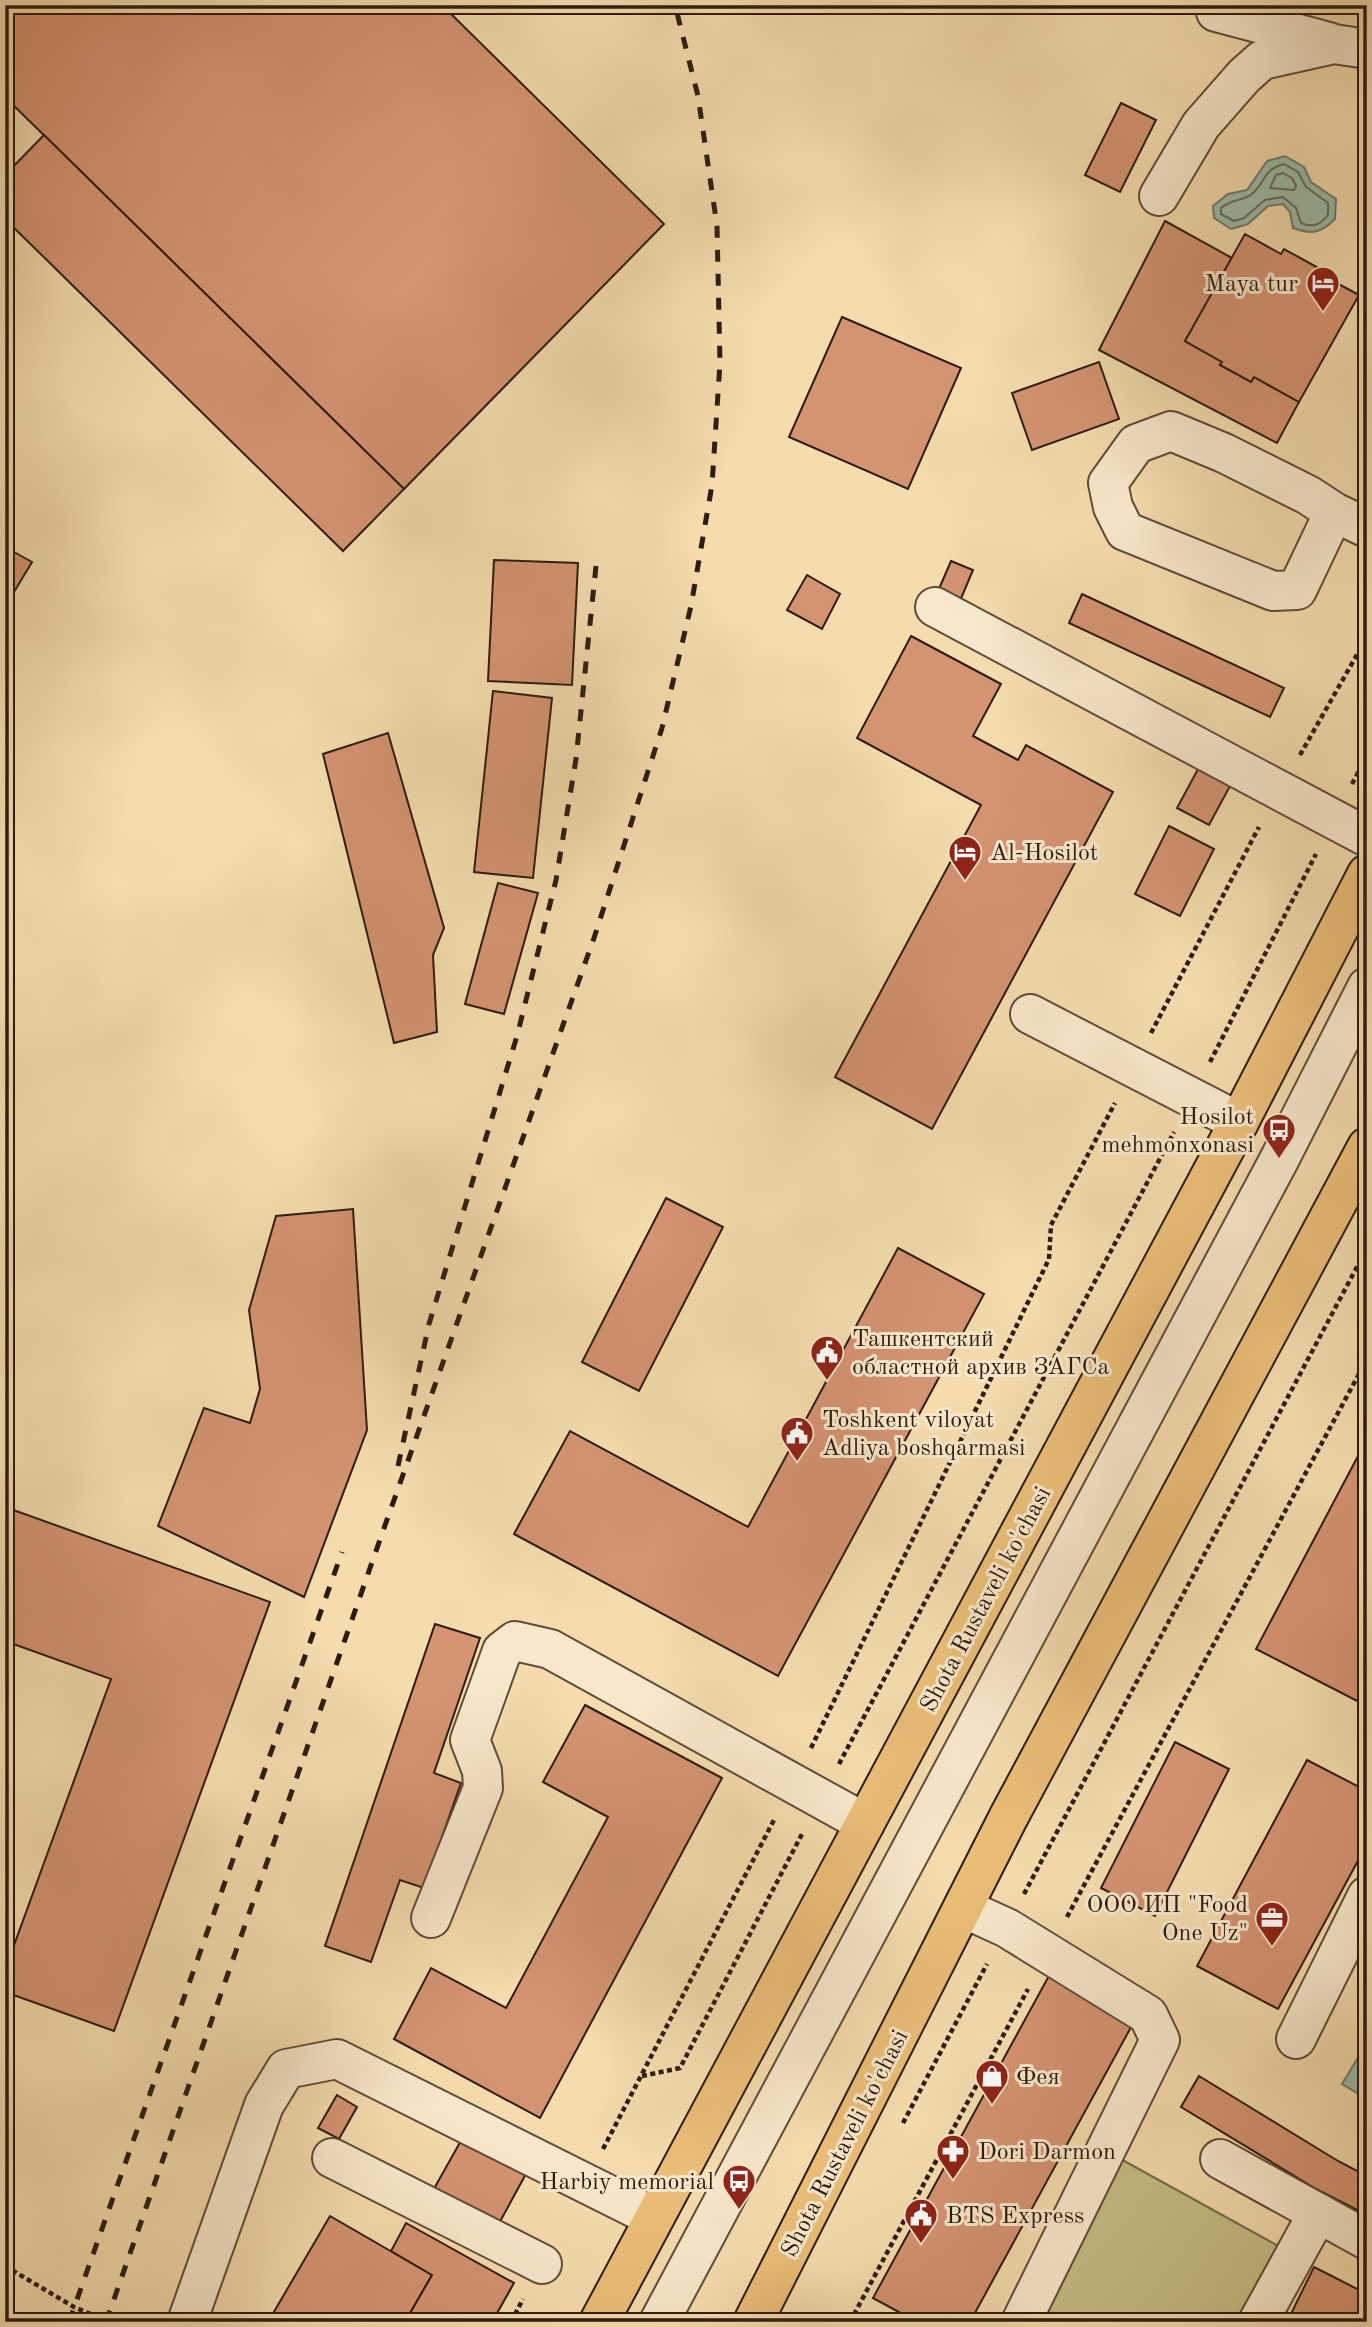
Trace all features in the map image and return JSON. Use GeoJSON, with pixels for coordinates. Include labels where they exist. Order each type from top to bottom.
{"type":"FeatureCollection","features":[{"type":"Feature","properties":{"kind":"main road","name":"Shota Rustaveli ko'chasi"},"geometry":{"type":"LineString","coordinates":[[599,2322],[1239,1122],[1367,874]]}},
{"type":"Feature","properties":{"kind":"main road","name":"Shota Rustaveli ko'chasi"},"geometry":{"type":"LineString","coordinates":[[753,2322],[1015,1805],[1367,1147]]}},
{"type":"Feature","properties":{"kind":"lane"},"geometry":{"type":"LineString","coordinates":[[1216,12],[1350,46]]}},
{"type":"Feature","properties":{"kind":"lane"},"geometry":{"type":"LineString","coordinates":[[1159,196],[1201,125],[1244,76],[1262,60],[1350,46]]}},
{"type":"Feature","properties":{"kind":"lane"},"geometry":{"type":"LineString","coordinates":[[1171,431],[1248,465],[1350,520],[1297,590],[1273,591],[1125,531],[1113,507],[1108,483],[1136,444],[1171,431]]}},
{"type":"Feature","properties":{"kind":"lane"},"geometry":{"type":"LineString","coordinates":[[934,607],[1367,837]]}},
{"type":"Feature","properties":{"kind":"lane"},"geometry":{"type":"LineString","coordinates":[[659,2322],[1266,1185],[1367,987]]}},
{"type":"Feature","properties":{"kind":"lane"},"geometry":{"type":"LineString","coordinates":[[1030,1014],[1239,1122]]}},
{"type":"Feature","properties":{"kind":"lane"},"geometry":{"type":"LineString","coordinates":[[684,2322],[739,2211],[1367,1039]]}},
{"type":"Feature","properties":{"kind":"lane"},"geometry":{"type":"LineString","coordinates":[[431,1918],[483,1788],[482,1771],[470,1740],[502,1651],[516,1641],[550,1649],[865,1823]]}},
{"type":"Feature","properties":{"kind":"lane"},"geometry":{"type":"LineString","coordinates":[[1296,2039],[1367,1896]]}},
{"type":"Feature","properties":{"kind":"lane"},"geometry":{"type":"LineString","coordinates":[[963,1908],[1007,1928],[1148,2015],[1160,2040],[1021,2322]]}},
{"type":"Feature","properties":{"kind":"lane"},"geometry":{"type":"LineString","coordinates":[[187,2322],[264,2105],[286,2069],[337,2059],[653,2217]]}},
{"type":"Feature","properties":{"kind":"lane"},"geometry":{"type":"LineString","coordinates":[[332,2158],[542,2264]]}},
{"type":"Feature","properties":{"kind":"lane"},"geometry":{"type":"LineString","coordinates":[[1220,2159],[1367,2240]]}},
{"type":"Feature","properties":{"kind":"lane"},"geometry":{"type":"LineString","coordinates":[[1258,2322],[1318,2213]]}},
{"type":"Feature","properties":{"kind":"path"},"geometry":{"type":"LineString","coordinates":[[641,2076],[680,2068],[807,1792],[869,1633],[1049,1259],[1051,1225],[1278,790],[1367,637]]}},
{"type":"Feature","properties":{"kind":"path"},"geometry":{"type":"LineString","coordinates":[[586,2182],[641,2076],[807,1792],[1192,1098],[1367,756]]}},
{"type":"Feature","properties":{"kind":"path"},"geometry":{"type":"LineString","coordinates":[[902,2125],[1367,1248]]}},
{"type":"Feature","properties":{"kind":"path"},"geometry":{"type":"LineString","coordinates":[[850,2322],[1367,1359]]}},
{"type":"Feature","properties":{"kind":"path"},"geometry":{"type":"LineString","coordinates":[[511,2322],[542,2264]]}},
{"type":"Feature","properties":{"kind":"path"},"geometry":{"type":"LineString","coordinates":[[5,2266],[74,2307],[109,2322]]}},
{"type":"Feature","properties":{"kind":"shaded area"},"geometry":{"type":"Polygon","coordinates":[[[1117,2157],[1282,2248],[1242,2322],[1028,2322],[1117,2157]]]}},
{"type":"Feature","properties":{"kind":"water"},"geometry":{"type":"Polygon","coordinates":[[[1285,156],[1304,167],[1311,182],[1336,199],[1335,219],[1330,224],[1316,231],[1306,232],[1293,228],[1290,212],[1283,204],[1268,206],[1248,224],[1231,229],[1214,218],[1213,206],[1228,194],[1247,190],[1267,161],[1285,156]]]}},
{"type":"Feature","properties":{"kind":"water"},"geometry":{"type":"Polygon","coordinates":[[[1367,2043],[1367,2099],[1342,2084],[1367,2043]]]}},
{"type":"Feature","properties":{"kind":"building"},"geometry":{"type":"Polygon","coordinates":[[[5,5],[442,5],[664,224],[404,489],[5,97],[5,5]]]}},
{"type":"Feature","properties":{"kind":"building"},"geometry":{"type":"Polygon","coordinates":[[[1121,103],[1156,120],[1120,192],[1085,175],[1121,103]]]}},
{"type":"Feature","properties":{"kind":"building"},"geometry":{"type":"Polygon","coordinates":[[[44,135],[404,489],[343,551],[5,219],[5,175],[44,135]]]}},
{"type":"Feature","properties":{"kind":"building"},"geometry":{"type":"Polygon","coordinates":[[[1165,221],[1232,258],[1185,341],[1251,382],[1254,377],[1299,402],[1277,443],[1099,350],[1165,221]]]}},
{"type":"Feature","properties":{"kind":"building"},"geometry":{"type":"Polygon","coordinates":[[[1245,234],[1281,254],[1284,249],[1322,270],[1320,274],[1359,295],[1299,402],[1254,377],[1251,382],[1185,341],[1245,234]]]}},
{"type":"Feature","properties":{"kind":"building"},"geometry":{"type":"Polygon","coordinates":[[[842,317],[961,368],[908,489],[789,437],[842,317]]]}},
{"type":"Feature","properties":{"kind":"building"},"geometry":{"type":"Polygon","coordinates":[[[1099,362],[1119,419],[1032,450],[1012,393],[1099,362]]]}},
{"type":"Feature","properties":{"kind":"building"},"geometry":{"type":"Polygon","coordinates":[[[5,547],[32,562],[5,607],[5,547]]]}},
{"type":"Feature","properties":{"kind":"building"},"geometry":{"type":"Polygon","coordinates":[[[494,560],[578,563],[572,685],[488,681],[494,560]]]}},
{"type":"Feature","properties":{"kind":"building"},"geometry":{"type":"Polygon","coordinates":[[[951,561],[973,570],[960,601],[938,591],[951,561]]]}},
{"type":"Feature","properties":{"kind":"building"},"geometry":{"type":"Polygon","coordinates":[[[807,575],[840,594],[822,629],[787,610],[807,575]]]}},
{"type":"Feature","properties":{"kind":"building"},"geometry":{"type":"Polygon","coordinates":[[[1082,594],[1284,688],[1270,717],[1069,623],[1082,594]]]}},
{"type":"Feature","properties":{"kind":"building"},"geometry":{"type":"Polygon","coordinates":[[[911,636],[1001,684],[973,736],[1018,760],[1026,745],[1113,792],[932,1129],[835,1077],[981,805],[857,738],[911,636]]]}},
{"type":"Feature","properties":{"kind":"building"},"geometry":{"type":"Polygon","coordinates":[[[493,691],[552,698],[533,878],[474,872],[493,691]]]}},
{"type":"Feature","properties":{"kind":"building"},"geometry":{"type":"Polygon","coordinates":[[[388,733],[444,928],[433,955],[437,1032],[394,1043],[323,754],[388,733]]]}},
{"type":"Feature","properties":{"kind":"building"},"geometry":{"type":"Polygon","coordinates":[[[1198,769],[1230,786],[1209,825],[1177,808],[1198,769]]]}},
{"type":"Feature","properties":{"kind":"building"},"geometry":{"type":"Polygon","coordinates":[[[1169,826],[1214,849],[1180,916],[1135,894],[1169,826]]]}},
{"type":"Feature","properties":{"kind":"building"},"geometry":{"type":"Polygon","coordinates":[[[498,883],[538,893],[504,1014],[465,1004],[498,883]]]}},
{"type":"Feature","properties":{"kind":"building"},"geometry":{"type":"Polygon","coordinates":[[[666,1198],[723,1227],[639,1391],[582,1362],[666,1198]]]}},
{"type":"Feature","properties":{"kind":"building"},"geometry":{"type":"Polygon","coordinates":[[[353,1209],[367,1430],[304,1597],[158,1526],[204,1408],[250,1423],[260,1389],[249,1310],[276,1216],[353,1209]]]}},
{"type":"Feature","properties":{"kind":"building"},"geometry":{"type":"Polygon","coordinates":[[[898,1248],[984,1294],[778,1676],[514,1534],[570,1431],[748,1527],[898,1248]]]}},
{"type":"Feature","properties":{"kind":"building"},"geometry":{"type":"Polygon","coordinates":[[[1367,1439],[1367,1706],[1256,1649],[1367,1439]]]}},
{"type":"Feature","properties":{"kind":"building"},"geometry":{"type":"Polygon","coordinates":[[[5,1507],[270,1602],[114,2031],[5,1992],[5,1970],[111,1679],[5,1641],[5,1507]]]}},
{"type":"Feature","properties":{"kind":"building"},"geometry":{"type":"Polygon","coordinates":[[[435,1624],[480,1638],[434,1773],[461,1783],[424,1888],[400,1880],[371,1962],[325,1946],[435,1624]]]}},
{"type":"Feature","properties":{"kind":"building"},"geometry":{"type":"Polygon","coordinates":[[[585,1705],[722,1778],[540,2118],[394,2039],[431,1968],[506,2008],[608,1817],[543,1782],[585,1705]]]}},
{"type":"Feature","properties":{"kind":"building"},"geometry":{"type":"Polygon","coordinates":[[[1175,1742],[1229,1769],[1155,1916],[1101,1888],[1175,1742]]]}},
{"type":"Feature","properties":{"kind":"building"},"geometry":{"type":"Polygon","coordinates":[[[1307,1760],[1367,1791],[1367,1844],[1278,2009],[1197,1966],[1307,1760]]]}},
{"type":"Feature","properties":{"kind":"building"},"geometry":{"type":"Polygon","coordinates":[[[1051,1972],[1136,2018],[970,2322],[917,2322],[873,2298],[1051,1972]]]}},
{"type":"Feature","properties":{"kind":"building"},"geometry":{"type":"Polygon","coordinates":[[[1199,2076],[1367,2176],[1367,2215],[1316,2189],[1181,2107],[1199,2076]]]}},
{"type":"Feature","properties":{"kind":"building"},"geometry":{"type":"Polygon","coordinates":[[[337,2095],[357,2107],[339,2139],[318,2128],[337,2095]]]}},
{"type":"Feature","properties":{"kind":"building"},"geometry":{"type":"Polygon","coordinates":[[[463,2137],[527,2172],[496,2229],[431,2194],[463,2137]]]}},
{"type":"Feature","properties":{"kind":"building"},"geometry":{"type":"Polygon","coordinates":[[[330,2216],[432,2275],[405,2322],[268,2322],[330,2216]]]}},
{"type":"Feature","properties":{"kind":"building"},"geometry":{"type":"Polygon","coordinates":[[[406,2223],[514,2283],[492,2322],[405,2322],[432,2275],[391,2251],[406,2223]]]}},
{"type":"Feature","properties":{"kind":"building"},"geometry":{"type":"Polygon","coordinates":[[[1314,2267],[1367,2294],[1367,2322],[1287,2322],[1314,2267]]]}},
{"type":"Feature","properties":{"kind":"railway"},"geometry":{"type":"LineString","coordinates":[[106,2322],[594,938],[662,728],[691,606],[712,485],[720,363],[717,226],[698,96],[675,5]]}},
{"type":"Feature","properties":{"kind":"railway"},"geometry":{"type":"LineString","coordinates":[[398,1466],[429,1324],[517,1036],[556,880],[576,759],[596,566]]}},
{"type":"Feature","properties":{"kind":"railway"},"geometry":{"type":"LineString","coordinates":[[69,2322],[342,1552]]}},
{"type":"Feature","properties":{"kind":"place","name":"Maya tur"},"geometry":{"type":"Point","coordinates":[1323,313]}},
{"type":"Feature","properties":{"kind":"place","name":"Al-Hosilot"},"geometry":{"type":"Point","coordinates":[965,882]}},
{"type":"Feature","properties":{"kind":"place","name":"Hosilot mehmonxonasi"},"geometry":{"type":"Point","coordinates":[1279,1160]}},
{"type":"Feature","properties":{"kind":"place","name":"Ташкентский областной архив ЗАГСа"},"geometry":{"type":"Point","coordinates":[827,1382]}},
{"type":"Feature","properties":{"kind":"place","name":"Toshkent viloyat Adliya boshqarmasi"},"geometry":{"type":"Point","coordinates":[797,1463]}},
{"type":"Feature","properties":{"kind":"place","name":"ООО ИП \"Food One Uz\""},"geometry":{"type":"Point","coordinates":[1272,1948]}},
{"type":"Feature","properties":{"kind":"place","name":"Фея"},"geometry":{"type":"Point","coordinates":[992,2106]}},
{"type":"Feature","properties":{"kind":"place","name":"Dori Darmon"},"geometry":{"type":"Point","coordinates":[953,2181]}},
{"type":"Feature","properties":{"kind":"place","name":"Harbiy memorial"},"geometry":{"type":"Point","coordinates":[739,2211]}},
{"type":"Feature","properties":{"kind":"place","name":"BTS Express"},"geometry":{"type":"Point","coordinates":[921,2245]}}]}
